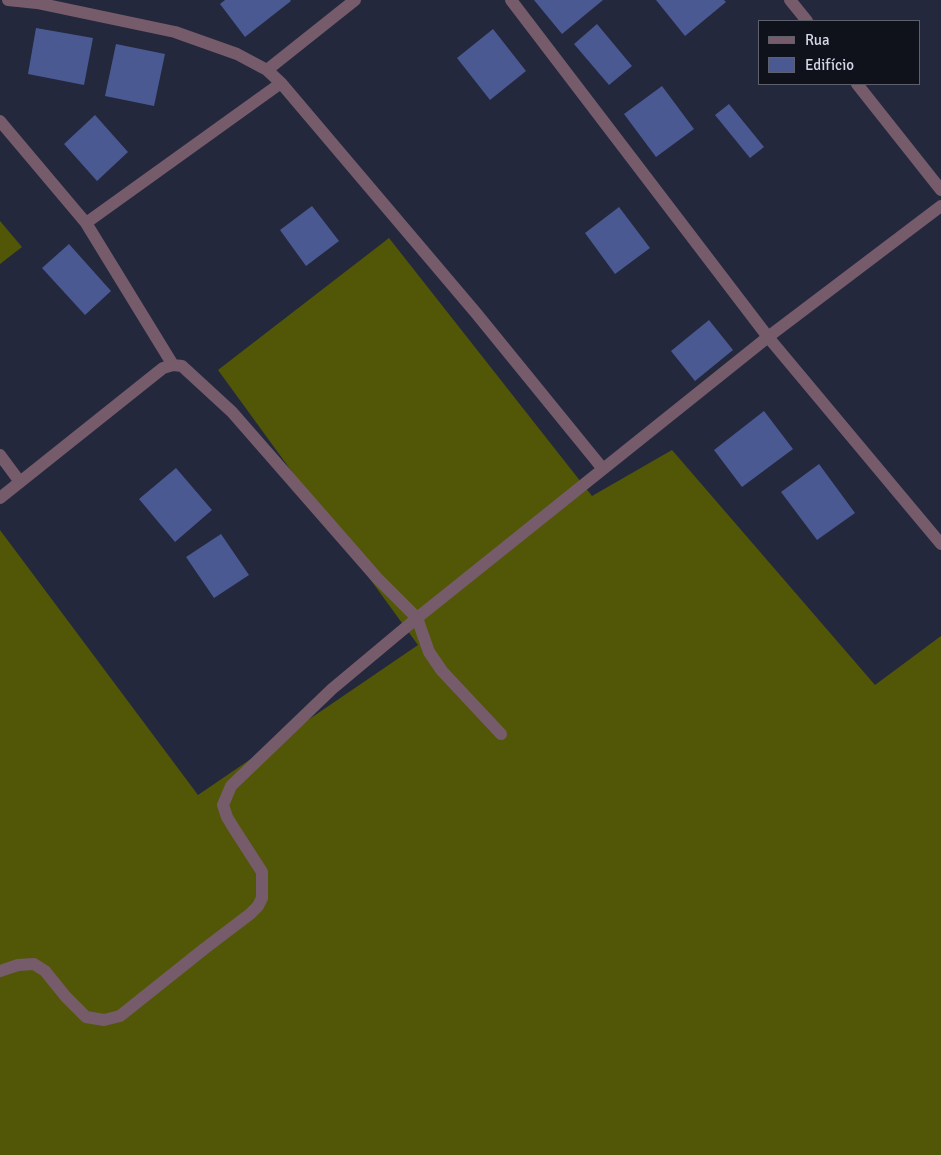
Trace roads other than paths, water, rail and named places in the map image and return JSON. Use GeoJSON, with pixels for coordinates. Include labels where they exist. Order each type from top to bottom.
{"type":"FeatureCollection","features":[{"type":"Feature","properties":{"kind":"street"},"geometry":{"type":"LineString","coordinates":[[8,0],[37,3],[175,32],[237,54],[267,70],[281,83],[476,313],[602,469]]}},
{"type":"Feature","properties":{"kind":"street"},"geometry":{"type":"LineString","coordinates":[[267,70],[355,0]]}},
{"type":"Feature","properties":{"kind":"street"},"geometry":{"type":"LineString","coordinates":[[511,0],[768,337],[941,544]]}},
{"type":"Feature","properties":{"kind":"street"},"geometry":{"type":"LineString","coordinates":[[790,0],[806,20]]}},
{"type":"Feature","properties":{"kind":"street"},"geometry":{"type":"LineString","coordinates":[[86,223],[281,83]]}},
{"type":"Feature","properties":{"kind":"street"},"geometry":{"type":"LineString","coordinates":[[858,85],[941,190]]}},
{"type":"Feature","properties":{"kind":"street"},"geometry":{"type":"LineString","coordinates":[[0,121],[86,223],[173,365]]}},
{"type":"Feature","properties":{"kind":"street"},"geometry":{"type":"LineString","coordinates":[[0,971],[18,965],[34,964],[45,971],[86,1017],[104,1020],[120,1016],[250,914],[258,906],[262,898],[262,872],[227,817],[223,805],[226,794],[231,786],[332,689],[417,618],[768,337],[941,206]]}},
{"type":"Feature","properties":{"kind":"street"},"geometry":{"type":"LineString","coordinates":[[0,498],[163,368],[173,365],[182,366],[232,412],[377,578],[417,618],[430,652],[442,671],[501,734]]}},
{"type":"Feature","properties":{"kind":"street"},"geometry":{"type":"LineString","coordinates":[[0,455],[20,482]]}}]}
